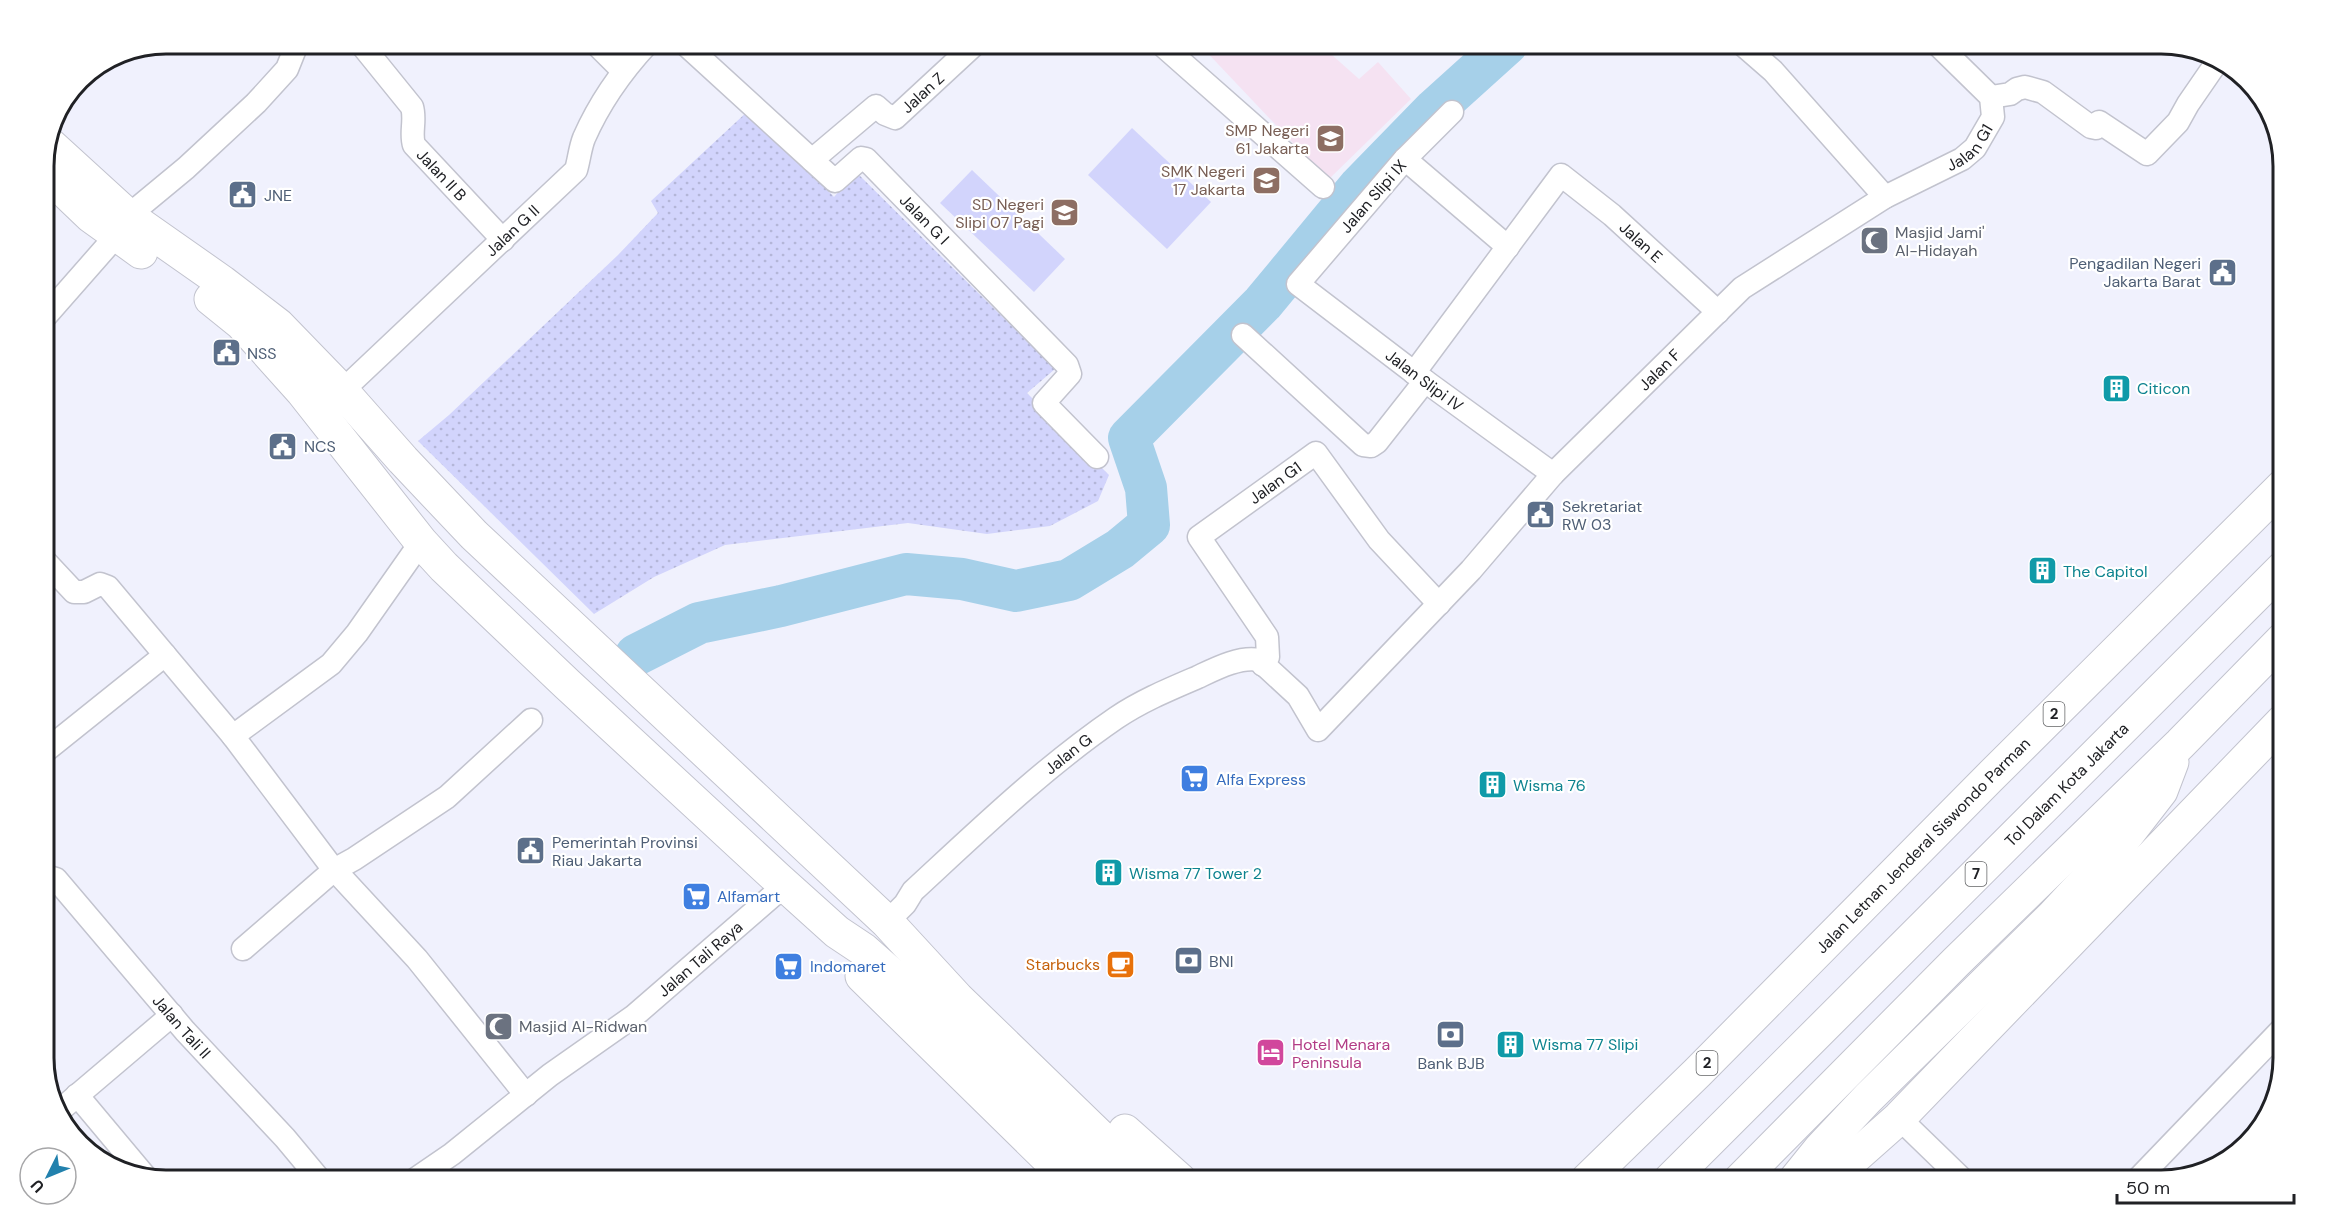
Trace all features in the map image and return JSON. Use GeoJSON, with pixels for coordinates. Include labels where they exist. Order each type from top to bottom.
{"type":"FeatureCollection","features":[{"type":"Feature","properties":{"kind":"main road"},"geometry":{"type":"LineString","coordinates":[[55,151],[122,226],[242,324],[308,398],[421,542],[545,664],[837,932],[947,1009],[1133,1170]]}},
{"type":"Feature","properties":{"kind":"main road"},"geometry":{"type":"LineString","coordinates":[[54,181],[91,216],[122,226],[256,306],[278,325],[474,535],[899,922],[961,975],[1169,1170]]}},
{"type":"Feature","properties":{"kind":"main road","name":"Jalan Letnan Jenderal Siswondo Parman"},"geometry":{"type":"LineString","coordinates":[[1597,1170],[2273,496]]}},
{"type":"Feature","properties":{"kind":"main road","name":"Tol Dalam Kota Jakarta"},"geometry":{"type":"LineString","coordinates":[[1680,1170],[2273,578]]}},
{"type":"Feature","properties":{"kind":"main road"},"geometry":{"type":"LineString","coordinates":[[1750,1170],[1956,962],[2180,744],[2273,649]]}},
{"type":"Feature","properties":{"kind":"main road"},"geometry":{"type":"LineString","coordinates":[[1840,1170],[1899,1118],[2273,731]]}},
{"type":"Feature","properties":{"kind":"main road"},"geometry":{"type":"LineString","coordinates":[[1803,1170],[1868,1098],[2053,916],[2120,844],[2161,792],[2180,744]]}},
{"type":"Feature","properties":{"kind":"main road"},"geometry":{"type":"LineString","coordinates":[[899,922],[947,1009],[1098,1170]]}},
{"type":"Feature","properties":{"kind":"main road"},"geometry":{"type":"LineString","coordinates":[[837,932],[862,976],[1060,1170]]}},
{"type":"Feature","properties":{"kind":"street"},"geometry":{"type":"LineString","coordinates":[[54,306],[122,226],[256,103],[287,69],[293,54]]}},
{"type":"Feature","properties":{"kind":"street","name":"Jalan II B"},"geometry":{"type":"LineString","coordinates":[[369,54],[412,107],[414,145],[503,240]]}},
{"type":"Feature","properties":{"kind":"street"},"geometry":{"type":"LineString","coordinates":[[606,54],[623,71]]}},
{"type":"Feature","properties":{"kind":"street","name":"Jalan G II"},"geometry":{"type":"LineString","coordinates":[[342,391],[576,170],[583,141],[623,71],[638,54]]}},
{"type":"Feature","properties":{"kind":"street","name":"Jalan G I"},"geometry":{"type":"LineString","coordinates":[[696,54],[836,181],[861,158],[866,159],[1067,365],[1070,374],[1044,403],[1097,457]]}},
{"type":"Feature","properties":{"kind":"street","name":"Jalan Z"},"geometry":{"type":"LineString","coordinates":[[812,160],[876,106],[885,114],[895,118],[964,54]]}},
{"type":"Feature","properties":{"kind":"street"},"geometry":{"type":"LineString","coordinates":[[1172,54],[1323,187]]}},
{"type":"Feature","properties":{"kind":"street"},"geometry":{"type":"LineString","coordinates":[[1753,54],[1773,71],[1885,197]]}},
{"type":"Feature","properties":{"kind":"street","name":"Jalan G1"},"geometry":{"type":"LineString","coordinates":[[1885,197],[1962,159],[1975,148],[1993,117],[1991,97],[1947,54]]}},
{"type":"Feature","properties":{"kind":"street"},"geometry":{"type":"LineString","coordinates":[[1991,97],[2010,94],[2017,88],[2025,87],[2043,92],[2091,127],[2096,128],[2100,122],[2146,154],[2178,123],[2188,104],[2214,68]]}},
{"type":"Feature","properties":{"kind":"street","name":"Jalan Slipi IX"},"geometry":{"type":"LineString","coordinates":[[1298,284],[1404,159],[1452,111]]}},
{"type":"Feature","properties":{"kind":"street"},"geometry":{"type":"LineString","coordinates":[[1243,335],[1363,445],[1371,446],[1377,442],[1508,248],[1404,159]]}},
{"type":"Feature","properties":{"kind":"street","name":"Jalan E"},"geometry":{"type":"LineString","coordinates":[[1508,248],[1561,175],[1612,215],[1718,312]]}},
{"type":"Feature","properties":{"kind":"street","name":"Jalan F"},"geometry":{"type":"LineString","coordinates":[[1263,665],[1298,696],[1318,730],[1472,570],[1553,474],[1742,288],[1885,197]]}},
{"type":"Feature","properties":{"kind":"street","name":"Jalan Slipi IV"},"geometry":{"type":"LineString","coordinates":[[1298,284],[1553,474]]}},
{"type":"Feature","properties":{"kind":"street","name":"Jalan G1"},"geometry":{"type":"LineString","coordinates":[[1263,665],[1268,657],[1267,637],[1198,537],[1316,453],[1379,540],[1439,604]]}},
{"type":"Feature","properties":{"kind":"street"},"geometry":{"type":"LineString","coordinates":[[232,736],[331,664],[357,633],[421,542]]}},
{"type":"Feature","properties":{"kind":"street"},"geometry":{"type":"LineString","coordinates":[[54,571],[74,592],[84,592],[100,584],[108,587],[232,736],[334,870],[417,959],[526,1095]]}},
{"type":"Feature","properties":{"kind":"street"},"geometry":{"type":"LineString","coordinates":[[54,744],[165,655]]}},
{"type":"Feature","properties":{"kind":"street","name":"Jalan G"},"geometry":{"type":"LineString","coordinates":[[899,922],[913,891],[1035,781],[1117,717],[1168,690],[1215,669],[1256,659],[1263,665]]}},
{"type":"Feature","properties":{"kind":"street"},"geometry":{"type":"LineString","coordinates":[[243,949],[334,870],[447,797],[531,720]]}},
{"type":"Feature","properties":{"kind":"street","name":"Jalan Tali II"},"geometry":{"type":"LineString","coordinates":[[54,878],[172,1015],[312,1170]]}},
{"type":"Feature","properties":{"kind":"street","name":"Jalan Tali Raya"},"geometry":{"type":"LineString","coordinates":[[435,1170],[526,1095],[634,1016],[785,885]]}},
{"type":"Feature","properties":{"kind":"street"},"geometry":{"type":"LineString","coordinates":[[65,1106],[172,1015]]}},
{"type":"Feature","properties":{"kind":"street"},"geometry":{"type":"LineString","coordinates":[[2148,1170],[2273,1038]]}},
{"type":"Feature","properties":{"kind":"street"},"geometry":{"type":"LineString","coordinates":[[77,1095],[136,1166]]}},
{"type":"Feature","properties":{"kind":"street"},"geometry":{"type":"LineString","coordinates":[[1899,1118],[1953,1170]]}},
{"type":"Feature","properties":{"kind":"shaded area","name":"SMP Negeri 61 Jakarta"},"geometry":{"type":"Polygon","coordinates":[[[1208,54],[1333,54],[1359,79],[1378,62],[1411,99],[1328,180],[1208,54]]]}},
{"type":"Feature","properties":{"kind":"shaded area"},"geometry":{"type":"Polygon","coordinates":[[[749,110],[834,197],[856,172],[1055,369],[1027,393],[1109,475],[1098,501],[1050,526],[987,534],[908,523],[725,545],[654,577],[594,614],[418,441],[449,415],[618,255],[658,213],[651,201],[749,110]]]}},
{"type":"Feature","properties":{"kind":"shaded area"},"geometry":{"type":"Polygon","coordinates":[[[1132,128],[1211,202],[1167,249],[1088,175],[1132,128]]]}},
{"type":"Feature","properties":{"kind":"shaded area"},"geometry":{"type":"Polygon","coordinates":[[[972,170],[1065,259],[1034,292],[940,203],[972,170]]]}},
{"type":"Feature","properties":{"kind":"waterway"},"geometry":{"type":"LineString","coordinates":[[636,655],[699,623],[781,606],[906,574],[962,579],[1016,591],[1069,580],[1120,549],[1149,525],[1146,488],[1129,438],[1263,303],[1359,187],[1435,109],[1496,54]]}},
{"type":"Feature","properties":{"kind":"place","name":"SMP Negeri 61 Jakarta"},"geometry":{"type":"Point","coordinates":[1330,139]}},
{"type":"Feature","properties":{"kind":"place","name":"SMK Negeri 17 Jakarta"},"geometry":{"type":"Point","coordinates":[1266,180]}},
{"type":"Feature","properties":{"kind":"place","name":"JNE"},"geometry":{"type":"Point","coordinates":[243,195]}},
{"type":"Feature","properties":{"kind":"place","name":"SD Negeri Slipi 07 Pagi"},"geometry":{"type":"Point","coordinates":[1065,213]}},
{"type":"Feature","properties":{"kind":"place","name":"Masjid Jami' Al-Hidayah"},"geometry":{"type":"Point","coordinates":[1874,241]}},
{"type":"Feature","properties":{"kind":"place","name":"Pengadilan Negeri Jakarta Barat"},"geometry":{"type":"Point","coordinates":[2222,272]}},
{"type":"Feature","properties":{"kind":"place","name":"NSS"},"geometry":{"type":"Point","coordinates":[226,353]}},
{"type":"Feature","properties":{"kind":"place","name":"Citicon"},"geometry":{"type":"Point","coordinates":[2116,388]}},
{"type":"Feature","properties":{"kind":"place","name":"NCS"},"geometry":{"type":"Point","coordinates":[283,446]}},
{"type":"Feature","properties":{"kind":"place","name":"Sekretariat RW 03"},"geometry":{"type":"Point","coordinates":[1541,515]}},
{"type":"Feature","properties":{"kind":"place","name":"The Capitol"},"geometry":{"type":"Point","coordinates":[2042,571]}},
{"type":"Feature","properties":{"kind":"place","name":"Alfa Express"},"geometry":{"type":"Point","coordinates":[1195,779]}},
{"type":"Feature","properties":{"kind":"place","name":"Wisma 76"},"geometry":{"type":"Point","coordinates":[1492,785]}},
{"type":"Feature","properties":{"kind":"place","name":"Pemerintah Provinsi Riau Jakarta"},"geometry":{"type":"Point","coordinates":[531,851]}},
{"type":"Feature","properties":{"kind":"place","name":"Wisma 77 Tower 2"},"geometry":{"type":"Point","coordinates":[1108,873]}},
{"type":"Feature","properties":{"kind":"place","name":"Alfamart"},"geometry":{"type":"Point","coordinates":[696,896]}},
{"type":"Feature","properties":{"kind":"place","name":"BNI"},"geometry":{"type":"Point","coordinates":[1188,961]}},
{"type":"Feature","properties":{"kind":"place","name":"Starbucks"},"geometry":{"type":"Point","coordinates":[1121,964]}},
{"type":"Feature","properties":{"kind":"place","name":"Indomaret"},"geometry":{"type":"Point","coordinates":[789,966]}},
{"type":"Feature","properties":{"kind":"place","name":"Masjid Al-Ridwan"},"geometry":{"type":"Point","coordinates":[498,1026]}},
{"type":"Feature","properties":{"kind":"place","name":"Bank BJB"},"geometry":{"type":"Point","coordinates":[1451,1035]}},
{"type":"Feature","properties":{"kind":"place","name":"Wisma 77 Slipi"},"geometry":{"type":"Point","coordinates":[1511,1044]}},
{"type":"Feature","properties":{"kind":"place","name":"Hotel Menara Peninsula"},"geometry":{"type":"Point","coordinates":[1271,1053]}}]}
